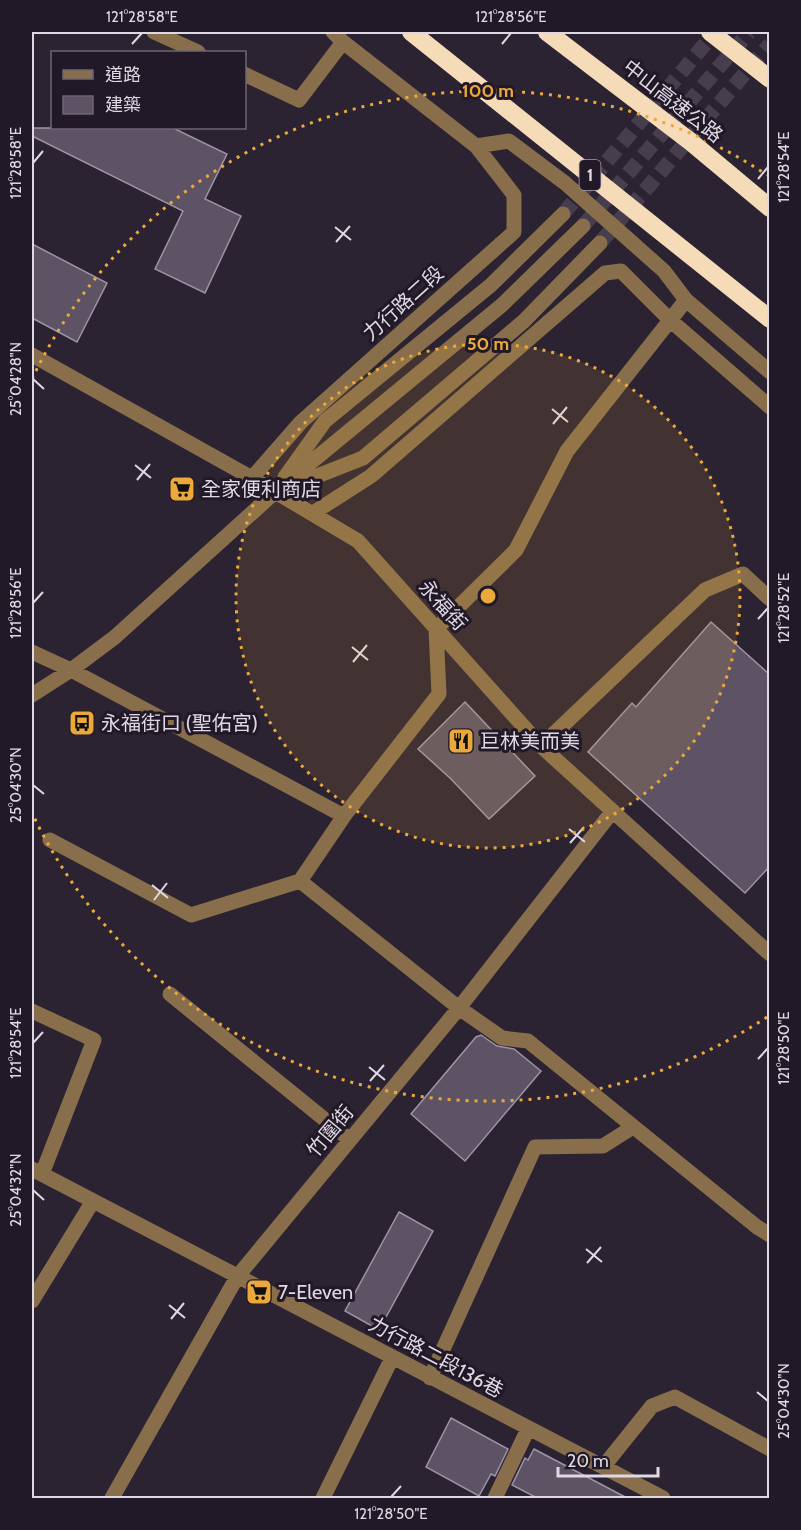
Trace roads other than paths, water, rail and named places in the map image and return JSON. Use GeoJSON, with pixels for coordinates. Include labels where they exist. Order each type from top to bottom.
{"type":"FeatureCollection","features":[{"type":"Feature","properties":{"kind":"highway","name":"1"},"geometry":{"type":"LineString","coordinates":[[411,32],[770,319]]}},
{"type":"Feature","properties":{"kind":"highway","name":"中山高速公路"},"geometry":{"type":"LineString","coordinates":[[547,32],[691,142],[770,208]]}},
{"type":"Feature","properties":{"kind":"highway"},"geometry":{"type":"LineString","coordinates":[[710,32],[770,79]]}},
{"type":"Feature","properties":{"kind":"street"},"geometry":{"type":"LineString","coordinates":[[154,32],[196,51]]}},
{"type":"Feature","properties":{"kind":"street"},"geometry":{"type":"LineString","coordinates":[[246,75],[299,100],[338,37]]}},
{"type":"Feature","properties":{"kind":"street","name":"力行路二段"},"geometry":{"type":"LineString","coordinates":[[252,478],[301,422],[514,232],[514,195],[476,146],[338,37]]}},
{"type":"Feature","properties":{"kind":"street"},"geometry":{"type":"LineString","coordinates":[[476,146],[509,141],[565,183],[664,271],[686,300],[770,372]]}},
{"type":"Feature","properties":{"kind":"street","name":"力行路二段"},"geometry":{"type":"LineString","coordinates":[[275,492],[325,421],[491,285],[563,213]]}},
{"type":"Feature","properties":{"kind":"street","name":"力行路二段"},"geometry":{"type":"LineString","coordinates":[[32,695],[115,637],[275,492],[502,305],[583,226]]}},
{"type":"Feature","properties":{"kind":"street","name":"力行路二段"},"geometry":{"type":"LineString","coordinates":[[275,492],[363,458],[524,321],[600,243]]}},
{"type":"Feature","properties":{"kind":"street"},"geometry":{"type":"LineString","coordinates":[[313,513],[371,476],[605,273],[621,271],[670,320],[770,406]]}},
{"type":"Feature","properties":{"kind":"street"},"geometry":{"type":"LineString","coordinates":[[50,840],[190,915],[300,881],[344,816],[439,694],[436,629],[516,550],[567,451],[686,300]]}},
{"type":"Feature","properties":{"kind":"street","name":"永福街"},"geometry":{"type":"LineString","coordinates":[[32,355],[252,478],[358,541],[541,746],[770,954]]}},
{"type":"Feature","properties":{"kind":"street"},"geometry":{"type":"LineString","coordinates":[[541,746],[705,590],[743,574],[770,599]]}},
{"type":"Feature","properties":{"kind":"street"},"geometry":{"type":"LineString","coordinates":[[32,652],[344,816]]}},
{"type":"Feature","properties":{"kind":"street","name":"竹圍街"},"geometry":{"type":"LineString","coordinates":[[112,1498],[237,1277],[459,1008],[612,812]]}},
{"type":"Feature","properties":{"kind":"street"},"geometry":{"type":"LineString","coordinates":[[300,881],[459,1008],[502,1038],[528,1041],[770,1235]]}},
{"type":"Feature","properties":{"kind":"street"},"geometry":{"type":"LineString","coordinates":[[170,994],[350,1140]]}},
{"type":"Feature","properties":{"kind":"street"},"geometry":{"type":"LineString","coordinates":[[32,1011],[94,1040],[37,1171]]}},
{"type":"Feature","properties":{"kind":"street"},"geometry":{"type":"LineString","coordinates":[[430,1378],[535,1147],[603,1146],[633,1127]]}},
{"type":"Feature","properties":{"kind":"street","name":"力行路二段136巷"},"geometry":{"type":"LineString","coordinates":[[37,1171],[663,1498]]}},
{"type":"Feature","properties":{"kind":"street"},"geometry":{"type":"LineString","coordinates":[[32,1301],[93,1201]]}},
{"type":"Feature","properties":{"kind":"street"},"geometry":{"type":"LineString","coordinates":[[323,1498],[393,1358]]}},
{"type":"Feature","properties":{"kind":"street"},"geometry":{"type":"LineString","coordinates":[[603,1467],[652,1406],[675,1397],[770,1449]]}},
{"type":"Feature","properties":{"kind":"street"},"geometry":{"type":"LineString","coordinates":[[495,1498],[528,1429]]}},
{"type":"Feature","properties":{"kind":"tunnel"},"geometry":{"type":"LineString","coordinates":[[563,214],[715,32]]}},
{"type":"Feature","properties":{"kind":"tunnel"},"geometry":{"type":"LineString","coordinates":[[583,226],[749,32]]}},
{"type":"Feature","properties":{"kind":"tunnel"},"geometry":{"type":"LineString","coordinates":[[600,243],[770,44]]}},
{"type":"Feature","properties":{"kind":"place","name":"全家便利商店"},"geometry":{"type":"Point","coordinates":[182,489]}},
{"type":"Feature","properties":{"kind":"place","name":"永福街口 (聖佑宮)"},"geometry":{"type":"Point","coordinates":[82,723]}},
{"type":"Feature","properties":{"kind":"place","name":"巨林美而美"},"geometry":{"type":"Point","coordinates":[461,741]}},
{"type":"Feature","properties":{"kind":"place","name":"7-Eleven"},"geometry":{"type":"Point","coordinates":[259,1292]}}]}
